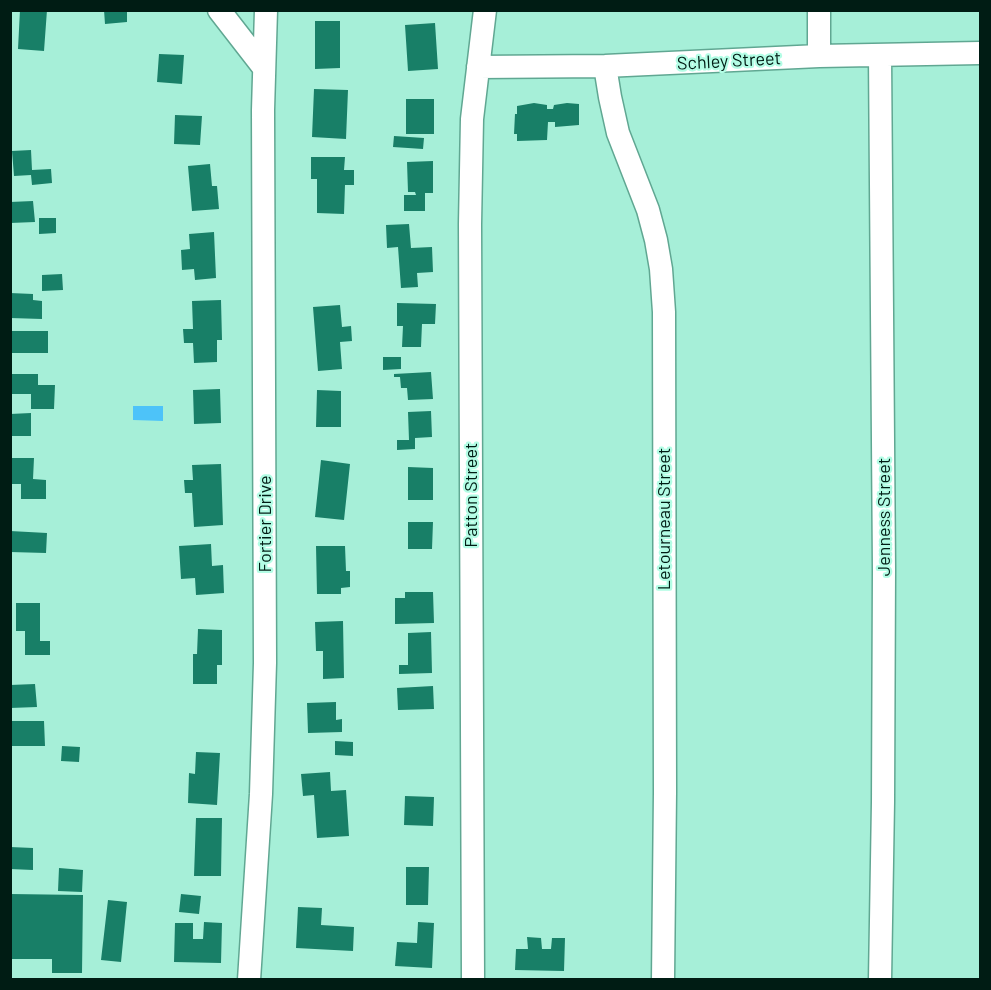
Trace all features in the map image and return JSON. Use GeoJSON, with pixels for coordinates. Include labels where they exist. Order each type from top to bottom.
{"type":"FeatureCollection","features":[{"type":"Feature","properties":{"kind":"street"},"geometry":{"type":"LineString","coordinates":[[219,10],[264,68]]}},
{"type":"Feature","properties":{"kind":"street","name":"Fortier Drive"},"geometry":{"type":"LineString","coordinates":[[249,980],[261,794],[265,663],[263,122],[266,10]]}},
{"type":"Feature","properties":{"kind":"street","name":"Patton Street"},"geometry":{"type":"LineString","coordinates":[[473,980],[470,224],[472,119],[485,10]]}},
{"type":"Feature","properties":{"kind":"street"},"geometry":{"type":"LineString","coordinates":[[819,10],[819,56]]}},
{"type":"Feature","properties":{"kind":"street","name":"Schley Street"},"geometry":{"type":"LineString","coordinates":[[478,67],[606,66],[819,56],[981,53]]}},
{"type":"Feature","properties":{"kind":"street","name":"Jenness Street"},"geometry":{"type":"LineString","coordinates":[[880,55],[884,534],[880,980]]}},
{"type":"Feature","properties":{"kind":"street","name":"Letourneau Street"},"geometry":{"type":"LineString","coordinates":[[606,66],[618,133],[648,210],[661,269],[664,324],[663,980]]}},
{"type":"Feature","properties":{"kind":"water"},"geometry":{"type":"Polygon","coordinates":[[[133,406],[163,406],[163,421],[133,420],[133,406]]]}},
{"type":"Feature","properties":{"kind":"building"},"geometry":{"type":"Polygon","coordinates":[[[20,10],[47,10],[44,51],[18,49],[20,10]]]}},
{"type":"Feature","properties":{"kind":"building"},"geometry":{"type":"Polygon","coordinates":[[[104,10],[127,10],[127,22],[105,24],[104,10]]]}},
{"type":"Feature","properties":{"kind":"building"},"geometry":{"type":"Polygon","coordinates":[[[315,21],[340,21],[340,68],[315,69],[315,21]]]}},
{"type":"Feature","properties":{"kind":"building"},"geometry":{"type":"Polygon","coordinates":[[[435,23],[438,69],[408,71],[405,25],[435,23]]]}},
{"type":"Feature","properties":{"kind":"building"},"geometry":{"type":"Polygon","coordinates":[[[159,54],[184,55],[182,84],[157,82],[159,54]]]}},
{"type":"Feature","properties":{"kind":"building"},"geometry":{"type":"Polygon","coordinates":[[[314,89],[348,90],[346,139],[312,137],[314,89]]]}},
{"type":"Feature","properties":{"kind":"building"},"geometry":{"type":"Polygon","coordinates":[[[406,99],[434,99],[434,134],[406,134],[406,99]]]}},
{"type":"Feature","properties":{"kind":"building"},"geometry":{"type":"Polygon","coordinates":[[[534,103],[547,105],[547,109],[553,109],[554,105],[579,104],[579,125],[555,127],[555,122],[548,122],[547,140],[517,141],[517,134],[514,134],[517,106],[534,103]]]}},
{"type":"Feature","properties":{"kind":"building"},"geometry":{"type":"Polygon","coordinates":[[[175,115],[202,116],[200,145],[174,144],[175,115]]]}},
{"type":"Feature","properties":{"kind":"building"},"geometry":{"type":"Polygon","coordinates":[[[394,136],[424,138],[423,149],[393,147],[394,136]]]}},
{"type":"Feature","properties":{"kind":"building"},"geometry":{"type":"Polygon","coordinates":[[[31,150],[32,170],[51,169],[52,183],[32,185],[31,175],[14,176],[12,151],[31,150]]]}},
{"type":"Feature","properties":{"kind":"building"},"geometry":{"type":"Polygon","coordinates":[[[311,157],[345,157],[344,170],[354,170],[354,185],[345,185],[344,214],[317,213],[317,179],[311,179],[311,157]]]}},
{"type":"Feature","properties":{"kind":"building"},"geometry":{"type":"Polygon","coordinates":[[[433,161],[433,193],[425,193],[425,211],[404,211],[404,195],[416,195],[415,192],[408,192],[407,162],[433,161]]]}},
{"type":"Feature","properties":{"kind":"building"},"geometry":{"type":"Polygon","coordinates":[[[210,164],[212,186],[217,186],[219,209],[192,211],[188,166],[210,164]]]}},
{"type":"Feature","properties":{"kind":"building"},"geometry":{"type":"Polygon","coordinates":[[[33,201],[35,222],[10,223],[10,202],[33,201]]]}},
{"type":"Feature","properties":{"kind":"building"},"geometry":{"type":"Polygon","coordinates":[[[39,218],[56,218],[56,233],[39,234],[39,218]]]}},
{"type":"Feature","properties":{"kind":"building"},"geometry":{"type":"Polygon","coordinates":[[[409,224],[411,248],[432,247],[433,272],[417,273],[418,287],[401,288],[398,247],[387,248],[386,225],[409,224]]]}},
{"type":"Feature","properties":{"kind":"building"},"geometry":{"type":"Polygon","coordinates":[[[214,232],[216,278],[195,280],[194,269],[182,270],[181,250],[190,249],[189,234],[214,232]]]}},
{"type":"Feature","properties":{"kind":"building"},"geometry":{"type":"Polygon","coordinates":[[[62,274],[63,290],[42,291],[42,275],[62,274]]]}},
{"type":"Feature","properties":{"kind":"building"},"geometry":{"type":"Polygon","coordinates":[[[10,293],[33,294],[33,300],[42,301],[42,319],[10,318],[10,293]]]}},
{"type":"Feature","properties":{"kind":"building"},"geometry":{"type":"Polygon","coordinates":[[[221,300],[222,340],[217,340],[217,362],[194,363],[193,343],[184,343],[183,329],[193,329],[192,301],[221,300]]]}},
{"type":"Feature","properties":{"kind":"building"},"geometry":{"type":"Polygon","coordinates":[[[397,303],[436,304],[435,324],[422,324],[421,347],[402,347],[403,326],[397,326],[397,303]]]}},
{"type":"Feature","properties":{"kind":"building"},"geometry":{"type":"Polygon","coordinates":[[[340,305],[342,327],[351,326],[352,341],[340,342],[342,369],[318,371],[313,307],[340,305]]]}},
{"type":"Feature","properties":{"kind":"building"},"geometry":{"type":"Polygon","coordinates":[[[10,331],[48,331],[48,353],[10,353],[10,331]]]}},
{"type":"Feature","properties":{"kind":"building"},"geometry":{"type":"Polygon","coordinates":[[[383,357],[401,357],[401,369],[383,370],[383,357]]]}},
{"type":"Feature","properties":{"kind":"building"},"geometry":{"type":"Polygon","coordinates":[[[431,372],[433,399],[408,400],[407,388],[401,388],[400,377],[394,377],[394,374],[431,372]]]}},
{"type":"Feature","properties":{"kind":"building"},"geometry":{"type":"Polygon","coordinates":[[[10,374],[38,374],[38,385],[55,385],[54,409],[31,409],[31,394],[10,394],[10,374]]]}},
{"type":"Feature","properties":{"kind":"building"},"geometry":{"type":"Polygon","coordinates":[[[220,389],[221,423],[194,424],[193,390],[220,389]]]}},
{"type":"Feature","properties":{"kind":"building"},"geometry":{"type":"Polygon","coordinates":[[[317,390],[341,391],[341,427],[316,427],[317,390]]]}},
{"type":"Feature","properties":{"kind":"building"},"geometry":{"type":"Polygon","coordinates":[[[431,411],[432,437],[415,438],[415,449],[397,450],[397,440],[409,440],[408,412],[431,411]]]}},
{"type":"Feature","properties":{"kind":"building"},"geometry":{"type":"Polygon","coordinates":[[[31,413],[31,436],[10,436],[10,414],[31,413]]]}},
{"type":"Feature","properties":{"kind":"building"},"geometry":{"type":"Polygon","coordinates":[[[10,458],[34,458],[33,479],[46,480],[46,499],[21,499],[21,484],[10,484],[10,458]]]}},
{"type":"Feature","properties":{"kind":"building"},"geometry":{"type":"Polygon","coordinates":[[[321,460],[350,464],[344,520],[315,517],[321,460]]]}},
{"type":"Feature","properties":{"kind":"building"},"geometry":{"type":"Polygon","coordinates":[[[221,464],[223,525],[194,527],[192,493],[185,493],[184,480],[193,480],[192,465],[221,464]]]}},
{"type":"Feature","properties":{"kind":"building"},"geometry":{"type":"Polygon","coordinates":[[[408,467],[433,468],[433,500],[408,500],[408,467]]]}},
{"type":"Feature","properties":{"kind":"building"},"geometry":{"type":"Polygon","coordinates":[[[408,522],[433,522],[432,549],[408,549],[408,522]]]}},
{"type":"Feature","properties":{"kind":"building"},"geometry":{"type":"Polygon","coordinates":[[[10,531],[47,533],[46,553],[10,552],[10,531]]]}},
{"type":"Feature","properties":{"kind":"building"},"geometry":{"type":"Polygon","coordinates":[[[211,544],[212,566],[223,565],[224,593],[196,595],[195,578],[181,579],[179,546],[211,544]]]}},
{"type":"Feature","properties":{"kind":"building"},"geometry":{"type":"Polygon","coordinates":[[[316,546],[345,546],[346,571],[350,571],[350,587],[341,588],[341,594],[317,594],[316,546]]]}},
{"type":"Feature","properties":{"kind":"building"},"geometry":{"type":"Polygon","coordinates":[[[405,592],[433,592],[434,623],[395,624],[395,598],[405,598],[405,592]]]}},
{"type":"Feature","properties":{"kind":"building"},"geometry":{"type":"Polygon","coordinates":[[[16,603],[40,603],[40,641],[50,641],[50,655],[25,655],[25,631],[16,631],[16,603]]]}},
{"type":"Feature","properties":{"kind":"building"},"geometry":{"type":"Polygon","coordinates":[[[343,621],[344,678],[323,679],[323,651],[316,651],[315,622],[343,621]]]}},
{"type":"Feature","properties":{"kind":"building"},"geometry":{"type":"Polygon","coordinates":[[[198,629],[222,630],[222,665],[217,665],[217,684],[193,684],[193,654],[197,654],[198,629]]]}},
{"type":"Feature","properties":{"kind":"building"},"geometry":{"type":"Polygon","coordinates":[[[431,632],[432,673],[399,674],[399,665],[408,665],[408,633],[431,632]]]}},
{"type":"Feature","properties":{"kind":"building"},"geometry":{"type":"Polygon","coordinates":[[[35,684],[37,707],[10,708],[10,685],[35,684]]]}},
{"type":"Feature","properties":{"kind":"building"},"geometry":{"type":"Polygon","coordinates":[[[433,686],[434,709],[398,710],[397,688],[433,686]]]}},
{"type":"Feature","properties":{"kind":"building"},"geometry":{"type":"Polygon","coordinates":[[[336,702],[336,720],[342,719],[342,732],[308,733],[307,703],[336,702]]]}},
{"type":"Feature","properties":{"kind":"building"},"geometry":{"type":"Polygon","coordinates":[[[11,721],[44,721],[45,746],[12,746],[11,721]]]}},
{"type":"Feature","properties":{"kind":"building"},"geometry":{"type":"Polygon","coordinates":[[[335,741],[353,742],[353,756],[335,755],[335,741]]]}},
{"type":"Feature","properties":{"kind":"building"},"geometry":{"type":"Polygon","coordinates":[[[62,746],[80,747],[79,762],[61,761],[62,746]]]}},
{"type":"Feature","properties":{"kind":"building"},"geometry":{"type":"Polygon","coordinates":[[[196,752],[220,753],[217,805],[188,803],[189,773],[195,774],[196,752]]]}},
{"type":"Feature","properties":{"kind":"building"},"geometry":{"type":"Polygon","coordinates":[[[330,772],[331,791],[346,790],[349,836],[317,838],[314,795],[303,796],[301,774],[330,772]]]}},
{"type":"Feature","properties":{"kind":"building"},"geometry":{"type":"Polygon","coordinates":[[[405,796],[434,797],[433,826],[404,825],[405,796]]]}},
{"type":"Feature","properties":{"kind":"building"},"geometry":{"type":"Polygon","coordinates":[[[196,818],[222,818],[221,876],[194,876],[196,818]]]}},
{"type":"Feature","properties":{"kind":"building"},"geometry":{"type":"Polygon","coordinates":[[[10,847],[33,848],[33,870],[10,869],[10,847]]]}},
{"type":"Feature","properties":{"kind":"building"},"geometry":{"type":"Polygon","coordinates":[[[406,867],[429,867],[428,905],[406,905],[406,867]]]}},
{"type":"Feature","properties":{"kind":"building"},"geometry":{"type":"Polygon","coordinates":[[[59,868],[83,870],[82,892],[58,891],[59,868]]]}},
{"type":"Feature","properties":{"kind":"building"},"geometry":{"type":"Polygon","coordinates":[[[10,894],[83,895],[82,973],[52,973],[52,959],[10,959],[10,894]]]}},
{"type":"Feature","properties":{"kind":"building"},"geometry":{"type":"Polygon","coordinates":[[[181,894],[201,896],[199,914],[179,912],[181,894]]]}},
{"type":"Feature","properties":{"kind":"building"},"geometry":{"type":"Polygon","coordinates":[[[108,900],[127,902],[121,962],[101,960],[108,900]]]}},
{"type":"Feature","properties":{"kind":"building"},"geometry":{"type":"Polygon","coordinates":[[[298,907],[322,908],[321,925],[354,927],[353,951],[296,948],[298,907]]]}},
{"type":"Feature","properties":{"kind":"building"},"geometry":{"type":"Polygon","coordinates":[[[204,922],[222,923],[221,963],[174,962],[175,923],[193,923],[193,939],[203,939],[204,922]]]}},
{"type":"Feature","properties":{"kind":"building"},"geometry":{"type":"Polygon","coordinates":[[[418,922],[434,923],[432,968],[395,966],[397,942],[417,943],[418,922]]]}},
{"type":"Feature","properties":{"kind":"building"},"geometry":{"type":"Polygon","coordinates":[[[527,937],[541,938],[542,949],[551,949],[552,938],[565,938],[564,971],[515,970],[516,949],[528,949],[527,937]]]}}]}
